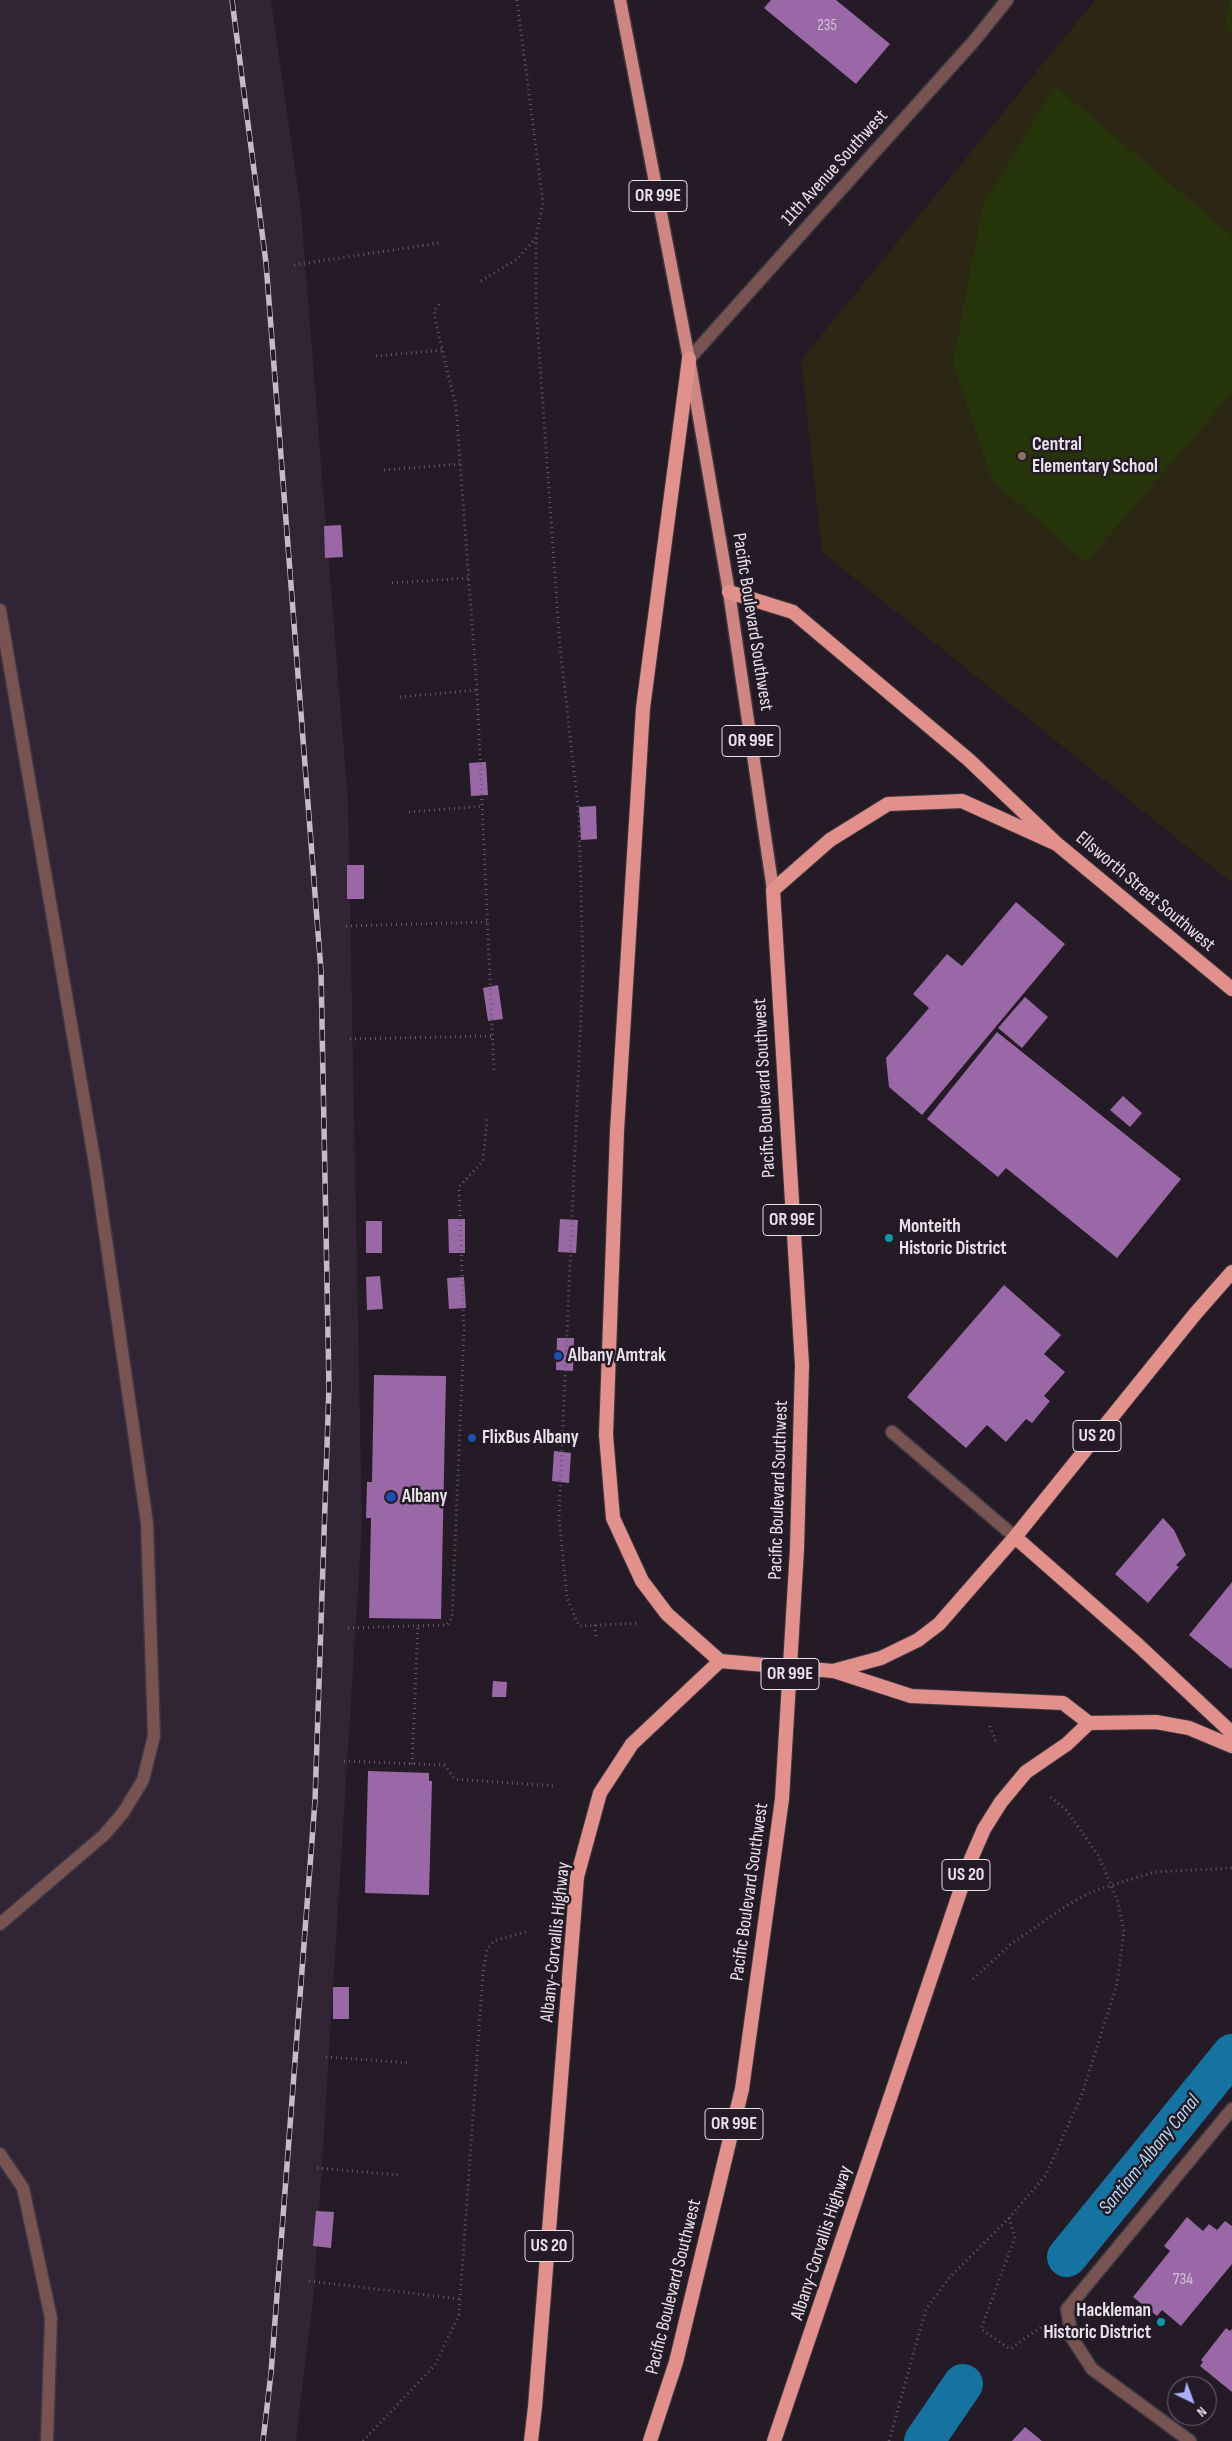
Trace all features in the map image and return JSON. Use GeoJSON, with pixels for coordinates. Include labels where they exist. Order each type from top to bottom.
{"type":"FeatureCollection","features":[{"type":"Feature","properties":{"kind":"highway"},"geometry":{"type":"LineString","coordinates":[[689,359],[644,708],[617,1132],[606,1435],[613,1518],[642,1581],[667,1614],[720,1661]]}},
{"type":"Feature","properties":{"kind":"highway"},"geometry":{"type":"LineString","coordinates":[[729,592],[793,612],[969,760],[1057,844]]}},
{"type":"Feature","properties":{"kind":"highway"},"geometry":{"type":"LineString","coordinates":[[773,890],[830,840],[888,804],[962,801],[1057,844]]}},
{"type":"Feature","properties":{"kind":"highway","name":"Ellsworth Street Southwest"},"geometry":{"type":"LineString","coordinates":[[1057,844],[1232,989]]}},
{"type":"Feature","properties":{"kind":"highway","name":"Pacific Boulevard Southwest"},"geometry":{"type":"LineString","coordinates":[[650,2441],[676,2362],[742,2089],[782,1799],[797,1549],[802,1365],[773,890]]}},
{"type":"Feature","properties":{"kind":"highway","name":"US 20"},"geometry":{"type":"LineString","coordinates":[[720,1661],[833,1671],[881,1658],[923,1636],[939,1624],[964,1598],[1015,1537],[1195,1314],[1232,1272]]}},
{"type":"Feature","properties":{"kind":"highway"},"geometry":{"type":"LineString","coordinates":[[1015,1537],[1138,1645],[1232,1733]]}},
{"type":"Feature","properties":{"kind":"highway","name":"Albany-Corvallis Highway"},"geometry":{"type":"LineString","coordinates":[[531,2441],[537,2387],[577,1877],[600,1793],[632,1744],[720,1661]]}},
{"type":"Feature","properties":{"kind":"highway"},"geometry":{"type":"LineString","coordinates":[[833,1671],[911,1696],[1063,1703],[1089,1723],[1156,1722],[1189,1728],[1232,1746]]}},
{"type":"Feature","properties":{"kind":"highway","name":"Albany-Corvallis Highway"},"geometry":{"type":"LineString","coordinates":[[774,2441],[974,1852],[992,1815],[1018,1780],[1067,1744],[1089,1723]]}},
{"type":"Feature","properties":{"kind":"main road","name":"Pacific Boulevard Southwest"},"geometry":{"type":"LineString","coordinates":[[620,0],[689,359],[729,592],[773,890]]}},
{"type":"Feature","properties":{"kind":"street","name":"11th Avenue Southwest"},"geometry":{"type":"LineString","coordinates":[[689,359],[967,49],[1007,0]]}},
{"type":"Feature","properties":{"kind":"street"},"geometry":{"type":"LineString","coordinates":[[0,610],[95,1164],[147,1523],[154,1736],[143,1780],[123,1814],[97,1841],[0,1924]]}},
{"type":"Feature","properties":{"kind":"street"},"geometry":{"type":"LineString","coordinates":[[892,1432],[1015,1537]]}},
{"type":"Feature","properties":{"kind":"street"},"geometry":{"type":"LineString","coordinates":[[1190,2441],[1092,2369],[1072,2338],[1067,2309],[1232,2109]]}},
{"type":"Feature","properties":{"kind":"street"},"geometry":{"type":"LineString","coordinates":[[0,2154],[23,2188],[51,2318],[47,2441]]}},
{"type":"Feature","properties":{"kind":"path"},"geometry":{"type":"LineString","coordinates":[[516,0],[543,203],[536,237],[536,307],[560,637],[579,815],[583,967],[559,1517],[566,1598],[579,1626],[647,1622]]}},
{"type":"Feature","properties":{"kind":"path"},"geometry":{"type":"LineString","coordinates":[[481,281],[517,259],[536,237]]}},
{"type":"Feature","properties":{"kind":"path"},"geometry":{"type":"LineString","coordinates":[[294,265],[439,243]]}},
{"type":"Feature","properties":{"kind":"path"},"geometry":{"type":"LineString","coordinates":[[439,304],[434,311],[456,406],[478,690],[494,1070]]}},
{"type":"Feature","properties":{"kind":"path"},"geometry":{"type":"LineString","coordinates":[[376,356],[442,350]]}},
{"type":"Feature","properties":{"kind":"path"},"geometry":{"type":"LineString","coordinates":[[384,470],[460,464]]}},
{"type":"Feature","properties":{"kind":"path"},"geometry":{"type":"LineString","coordinates":[[392,583],[469,578]]}},
{"type":"Feature","properties":{"kind":"path"},"geometry":{"type":"LineString","coordinates":[[400,697],[478,690]]}},
{"type":"Feature","properties":{"kind":"path"},"geometry":{"type":"LineString","coordinates":[[409,812],[483,806]]}},
{"type":"Feature","properties":{"kind":"path"},"geometry":{"type":"LineString","coordinates":[[346,926],[488,922]]}},
{"type":"Feature","properties":{"kind":"path"},"geometry":{"type":"LineString","coordinates":[[350,1039],[493,1036]]}},
{"type":"Feature","properties":{"kind":"path"},"geometry":{"type":"LineString","coordinates":[[348,1628],[447,1625],[452,1618],[464,1330],[459,1187],[482,1161],[487,1119]]}},
{"type":"Feature","properties":{"kind":"path"},"geometry":{"type":"LineString","coordinates":[[412,1764],[418,1625]]}},
{"type":"Feature","properties":{"kind":"path"},"geometry":{"type":"LineString","coordinates":[[595,1625],[596,1640]]}},
{"type":"Feature","properties":{"kind":"path"},"geometry":{"type":"LineString","coordinates":[[989,1725],[996,1742]]}},
{"type":"Feature","properties":{"kind":"path"},"geometry":{"type":"LineString","coordinates":[[344,1761],[444,1765],[455,1779],[554,1786]]}},
{"type":"Feature","properties":{"kind":"path"},"geometry":{"type":"LineString","coordinates":[[889,2441],[926,2309],[950,2277],[1009,2218],[1046,2175],[1081,2097],[1117,1984],[1124,1931],[1116,1899],[1098,1855],[1067,1811],[1048,1795]]}},
{"type":"Feature","properties":{"kind":"path"},"geometry":{"type":"LineString","coordinates":[[973,1979],[1011,1944],[1066,1906],[1091,1892],[1154,1872],[1232,1868]]}},
{"type":"Feature","properties":{"kind":"path"},"geometry":{"type":"LineString","coordinates":[[362,2441],[435,2366],[459,2315],[483,1973],[487,1949],[494,1941],[528,1931]]}},
{"type":"Feature","properties":{"kind":"path"},"geometry":{"type":"LineString","coordinates":[[326,2057],[411,2063]]}},
{"type":"Feature","properties":{"kind":"path"},"geometry":{"type":"LineString","coordinates":[[317,2168],[399,2175]]}},
{"type":"Feature","properties":{"kind":"path"},"geometry":{"type":"LineString","coordinates":[[1009,2218],[1015,2237],[981,2329],[1010,2350],[1067,2309]]}},
{"type":"Feature","properties":{"kind":"path"},"geometry":{"type":"LineString","coordinates":[[309,2281],[460,2299]]}},
{"type":"Feature","properties":{"kind":"shaded area"},"geometry":{"type":"Polygon","coordinates":[[[0,0],[271,0],[301,211],[348,802],[362,1526],[314,2291],[296,2441],[0,2441],[0,0]]]}},
{"type":"Feature","properties":{"kind":"shaded area","name":"Central Elementary School"},"geometry":{"type":"Polygon","coordinates":[[[1095,0],[1232,0],[1232,883],[822,552],[801,360],[1095,0]]]}},
{"type":"Feature","properties":{"kind":"green space"},"geometry":{"type":"Polygon","coordinates":[[[1230,0],[1232,0],[1232,35],[1226,23],[1230,0]]]}},
{"type":"Feature","properties":{"kind":"green space"},"geometry":{"type":"Polygon","coordinates":[[[1055,86],[1232,236],[1232,393],[1086,562],[992,480],[953,364],[983,205],[1055,86]]]}},
{"type":"Feature","properties":{"kind":"building"},"geometry":{"type":"Polygon","coordinates":[[[771,0],[836,0],[890,44],[856,84],[764,8],[771,0]]]}},
{"type":"Feature","properties":{"kind":"building"},"geometry":{"type":"Polygon","coordinates":[[[341,525],[343,557],[325,558],[324,526],[341,525]]]}},
{"type":"Feature","properties":{"kind":"building"},"geometry":{"type":"Polygon","coordinates":[[[486,762],[488,795],[471,796],[469,763],[486,762]]]}},
{"type":"Feature","properties":{"kind":"building"},"geometry":{"type":"Polygon","coordinates":[[[596,806],[597,839],[581,840],[579,807],[596,806]]]}},
{"type":"Feature","properties":{"kind":"building"},"geometry":{"type":"Polygon","coordinates":[[[347,865],[364,865],[364,899],[347,899],[347,865]]]}},
{"type":"Feature","properties":{"kind":"building"},"geometry":{"type":"Polygon","coordinates":[[[1016,902],[1065,944],[922,1115],[889,1087],[886,1058],[929,1008],[913,994],[947,954],[962,966],[1016,902]]]}},
{"type":"Feature","properties":{"kind":"building"},"geometry":{"type":"Polygon","coordinates":[[[498,985],[503,1019],[488,1021],[483,988],[498,985]]]}},
{"type":"Feature","properties":{"kind":"building"},"geometry":{"type":"Polygon","coordinates":[[[1025,997],[1048,1017],[1022,1048],[998,1028],[1025,997]]]}},
{"type":"Feature","properties":{"kind":"building"},"geometry":{"type":"Polygon","coordinates":[[[997,1032],[1181,1179],[1117,1258],[1006,1168],[998,1177],[927,1119],[997,1032]]]}},
{"type":"Feature","properties":{"kind":"building"},"geometry":{"type":"Polygon","coordinates":[[[1123,1096],[1142,1113],[1130,1127],[1110,1110],[1123,1096]]]}},
{"type":"Feature","properties":{"kind":"building"},"geometry":{"type":"Polygon","coordinates":[[[448,1219],[465,1219],[465,1253],[449,1253],[448,1219]]]}},
{"type":"Feature","properties":{"kind":"building"},"geometry":{"type":"Polygon","coordinates":[[[560,1219],[578,1220],[576,1253],[558,1252],[560,1219]]]}},
{"type":"Feature","properties":{"kind":"building"},"geometry":{"type":"Polygon","coordinates":[[[366,1221],[382,1221],[382,1253],[366,1253],[366,1221]]]}},
{"type":"Feature","properties":{"kind":"building"},"geometry":{"type":"Polygon","coordinates":[[[380,1276],[383,1309],[367,1310],[366,1277],[380,1276]]]}},
{"type":"Feature","properties":{"kind":"building"},"geometry":{"type":"Polygon","coordinates":[[[464,1277],[466,1308],[449,1309],[447,1278],[464,1277]]]}},
{"type":"Feature","properties":{"kind":"building"},"geometry":{"type":"Polygon","coordinates":[[[1004,1285],[1061,1335],[1044,1354],[1065,1372],[1044,1396],[1050,1401],[1032,1423],[1026,1419],[1006,1442],[987,1425],[966,1448],[907,1397],[1004,1285]]]}},
{"type":"Feature","properties":{"kind":"building"},"geometry":{"type":"Polygon","coordinates":[[[557,1338],[574,1338],[573,1371],[556,1370],[557,1338]]]}},
{"type":"Feature","properties":{"kind":"building","name":"Albany"},"geometry":{"type":"Polygon","coordinates":[[[374,1375],[446,1376],[441,1619],[369,1618],[371,1518],[366,1518],[367,1482],[372,1482],[374,1375]]]}},
{"type":"Feature","properties":{"kind":"building"},"geometry":{"type":"Polygon","coordinates":[[[554,1451],[571,1453],[569,1483],[552,1481],[554,1451]]]}},
{"type":"Feature","properties":{"kind":"building"},"geometry":{"type":"Polygon","coordinates":[[[1163,1518],[1174,1530],[1186,1555],[1176,1565],[1179,1567],[1148,1603],[1115,1574],[1163,1518]]]}},
{"type":"Feature","properties":{"kind":"building"},"geometry":{"type":"Polygon","coordinates":[[[1232,1582],[1232,1667],[1231,1669],[1189,1635],[1232,1582]]]}},
{"type":"Feature","properties":{"kind":"building"},"geometry":{"type":"Polygon","coordinates":[[[493,1681],[507,1682],[506,1697],[492,1697],[493,1681]]]}},
{"type":"Feature","properties":{"kind":"building"},"geometry":{"type":"Polygon","coordinates":[[[368,1771],[429,1773],[429,1781],[432,1781],[429,1895],[365,1893],[368,1771]]]}},
{"type":"Feature","properties":{"kind":"building"},"geometry":{"type":"Polygon","coordinates":[[[333,1987],[349,1987],[349,2019],[333,2019],[333,1987]]]}},
{"type":"Feature","properties":{"kind":"building"},"geometry":{"type":"Polygon","coordinates":[[[316,2211],[334,2212],[331,2248],[313,2246],[316,2211]]]}},
{"type":"Feature","properties":{"kind":"building"},"geometry":{"type":"Polygon","coordinates":[[[1187,2217],[1203,2231],[1209,2224],[1217,2230],[1225,2221],[1232,2226],[1232,2264],[1181,2326],[1162,2310],[1157,2316],[1133,2297],[1170,2251],[1164,2246],[1187,2217]]]}},
{"type":"Feature","properties":{"kind":"building"},"geometry":{"type":"Polygon","coordinates":[[[1226,2328],[1230,2331],[1232,2329],[1232,2392],[1217,2380],[1217,2376],[1212,2376],[1200,2366],[1203,2362],[1201,2360],[1226,2328]]]}},
{"type":"Feature","properties":{"kind":"building"},"geometry":{"type":"Polygon","coordinates":[[[1025,2427],[1042,2441],[1012,2441],[1025,2427]]]}},
{"type":"Feature","properties":{"kind":"waterway","name":"Santiam-Albany Canal"},"geometry":{"type":"LineString","coordinates":[[1067,2257],[1232,2054]]}},
{"type":"Feature","properties":{"kind":"waterway","name":"Santiam-Albany Canal"},"geometry":{"type":"LineString","coordinates":[[924,2441],[963,2384]]}},
{"type":"Feature","properties":{"kind":"railway"},"geometry":{"type":"LineString","coordinates":[[232,0],[266,263],[321,971],[329,1387],[315,1801],[271,2373],[263,2441]]}},
{"type":"Feature","properties":{"kind":"place","name":"Central Elementary School"},"geometry":{"type":"Point","coordinates":[1022,456]}},
{"type":"Feature","properties":{"kind":"place","name":"Monteith Historic District"},"geometry":{"type":"Point","coordinates":[889,1238]}},
{"type":"Feature","properties":{"kind":"place","name":"Albany Amtrak"},"geometry":{"type":"Point","coordinates":[558,1356]}},
{"type":"Feature","properties":{"kind":"place","name":"FlixBus Albany"},"geometry":{"type":"Point","coordinates":[472,1438]}},
{"type":"Feature","properties":{"kind":"place","name":"Albany"},"geometry":{"type":"Point","coordinates":[391,1497]}},
{"type":"Feature","properties":{"kind":"place","name":"Hackleman Historic District"},"geometry":{"type":"Point","coordinates":[1161,2322]}}]}
